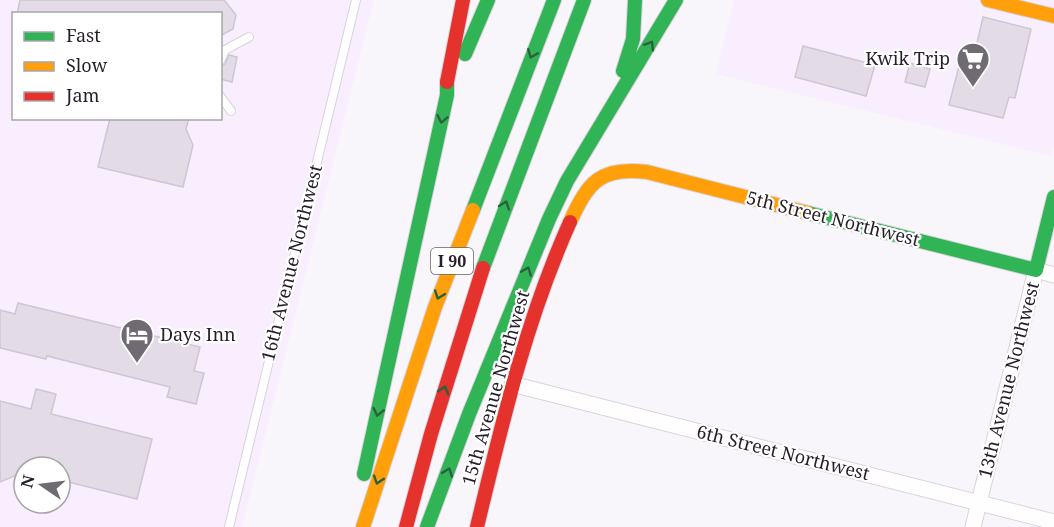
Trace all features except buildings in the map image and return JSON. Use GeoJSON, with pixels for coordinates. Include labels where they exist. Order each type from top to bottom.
{"type":"FeatureCollection","features":[{"type":"Feature","properties":{"kind":"main road"},"geometry":{"type":"LineString","coordinates":[[353,527],[447,95],[447,75],[463,0]]}},
{"type":"Feature","properties":{"kind":"main road"},"geometry":{"type":"LineString","coordinates":[[447,95],[457,77],[488,0]]}},
{"type":"Feature","properties":{"kind":"main road","name":"I 90"},"geometry":{"type":"LineString","coordinates":[[363,527],[435,307],[554,0]]}},
{"type":"Feature","properties":{"kind":"main road","name":"I 90"},"geometry":{"type":"LineString","coordinates":[[406,527],[437,413],[487,256],[584,0]]}},
{"type":"Feature","properties":{"kind":"main road"},"geometry":{"type":"LineString","coordinates":[[592,139],[595,118],[622,73],[630,50],[635,0]]}},
{"type":"Feature","properties":{"kind":"main road"},"geometry":{"type":"LineString","coordinates":[[428,527],[469,414],[536,248],[567,181],[676,0]]}},
{"type":"Feature","properties":{"kind":"main road"},"geometry":{"type":"LineString","coordinates":[[988,0],[1054,16]]}},
{"type":"Feature","properties":{"kind":"main road","name":"5th Street Northwest"},"geometry":{"type":"LineString","coordinates":[[611,171],[647,172],[1036,270]]}},
{"type":"Feature","properties":{"kind":"main road","name":"15th Avenue Northwest"},"geometry":{"type":"LineString","coordinates":[[477,527],[512,384],[540,295],[573,216],[586,194],[599,179],[611,171]]}},
{"type":"Feature","properties":{"kind":"main road","name":"13th Avenue Northwest"},"geometry":{"type":"LineString","coordinates":[[1036,270],[1054,197]]}},
{"type":"Feature","properties":{"kind":"street","name":"5th Street Northwest"},"geometry":{"type":"LineString","coordinates":[[1036,270],[1054,275]]}},
{"type":"Feature","properties":{"kind":"street","name":"13th Avenue Northwest"},"geometry":{"type":"LineString","coordinates":[[973,527],[1036,270]]}},
{"type":"Feature","properties":{"kind":"street","name":"6th Street Northwest"},"geometry":{"type":"LineString","coordinates":[[512,384],[1054,522]]}},
{"type":"Feature","properties":{"kind":"lane","name":"16th Avenue Northwest"},"geometry":{"type":"LineString","coordinates":[[229,527],[356,0]]}},
{"type":"Feature","properties":{"kind":"lane"},"geometry":{"type":"LineString","coordinates":[[222,57],[225,50],[249,37]]}},
{"type":"Feature","properties":{"kind":"lane"},"geometry":{"type":"LineString","coordinates":[[222,99],[231,111]]}},
{"type":"Feature","properties":{"kind":"shaded area"},"geometry":{"type":"Polygon","coordinates":[[[0,0],[374,0],[242,527],[0,527],[0,0]]]}},
{"type":"Feature","properties":{"kind":"shaded area"},"geometry":{"type":"Polygon","coordinates":[[[734,0],[1054,0],[1054,144],[1051,156],[716,74],[734,0]]]}},
{"type":"Feature","properties":{"kind":"traffic: fast"},"geometry":{"type":"LineString","coordinates":[[465,54],[488,0]]}},
{"type":"Feature","properties":{"kind":"traffic: fast"},"geometry":{"type":"LineString","coordinates":[[473,210],[554,0]]}},
{"type":"Feature","properties":{"kind":"traffic: fast"},"geometry":{"type":"LineString","coordinates":[[483,268],[584,0]]}},
{"type":"Feature","properties":{"kind":"traffic: fast"},"geometry":{"type":"LineString","coordinates":[[623,71],[633,39],[635,0]]}},
{"type":"Feature","properties":{"kind":"traffic: fast"},"geometry":{"type":"LineString","coordinates":[[427,527],[469,414],[549,219],[567,181],[676,0]]}},
{"type":"Feature","properties":{"kind":"traffic: fast"},"geometry":{"type":"LineString","coordinates":[[364,474],[447,95],[447,82]]}},
{"type":"Feature","properties":{"kind":"traffic: fast"},"geometry":{"type":"LineString","coordinates":[[808,213],[1036,270],[1054,197]]}},
{"type":"Feature","properties":{"kind":"traffic: slow"},"geometry":{"type":"LineString","coordinates":[[988,0],[1054,16]]}},
{"type":"Feature","properties":{"kind":"traffic: slow"},"geometry":{"type":"LineString","coordinates":[[570,222],[583,196],[598,180],[607,175],[631,171],[647,172],[808,213]]}},
{"type":"Feature","properties":{"kind":"traffic: slow"},"geometry":{"type":"LineString","coordinates":[[363,527],[435,307],[473,210]]}},
{"type":"Feature","properties":{"kind":"traffic: jam"},"geometry":{"type":"LineString","coordinates":[[447,82],[463,0]]}},
{"type":"Feature","properties":{"kind":"traffic: jam"},"geometry":{"type":"LineString","coordinates":[[477,527],[516,372],[540,296],[570,222]]}},
{"type":"Feature","properties":{"kind":"traffic: jam"},"geometry":{"type":"LineString","coordinates":[[406,527],[431,434],[483,268]]}},
{"type":"Feature","properties":{"kind":"place","name":"Kwik Trip"},"geometry":{"type":"Point","coordinates":[973,88]}},
{"type":"Feature","properties":{"kind":"place","name":"Days Inn"},"geometry":{"type":"Point","coordinates":[137,364]}}]}
